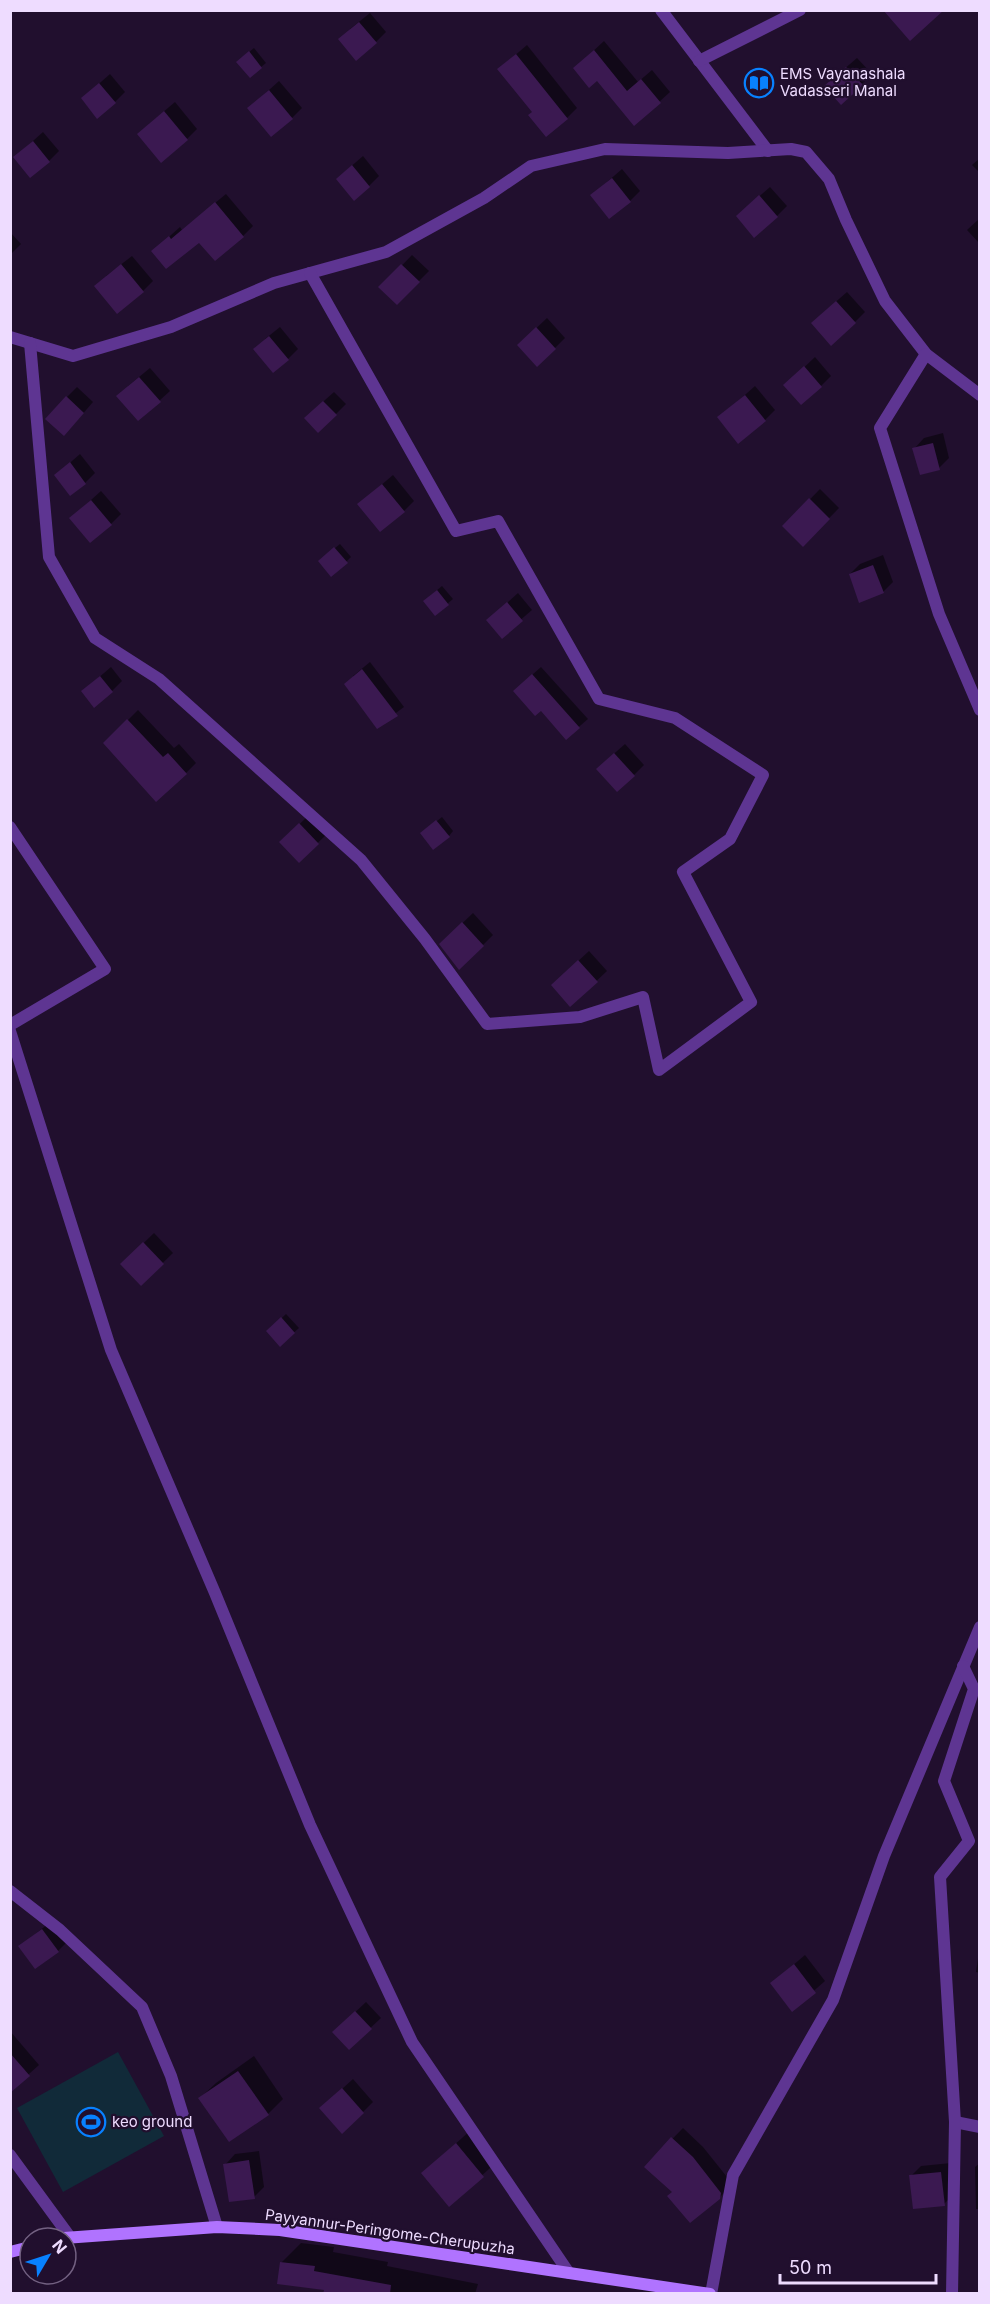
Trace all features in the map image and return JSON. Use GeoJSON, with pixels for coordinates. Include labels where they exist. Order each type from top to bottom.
{"type":"FeatureCollection","features":[{"type":"Feature","properties":{"kind":"main road","name":"Payyannur-Peringome-Cherupuzha"},"geometry":{"type":"LineString","coordinates":[[78,2236],[217,2227],[280,2230],[710,2294]]}},
{"type":"Feature","properties":{"kind":"street"},"geometry":{"type":"LineString","coordinates":[[661,10],[768,151]]}},
{"type":"Feature","properties":{"kind":"street"},"geometry":{"type":"LineString","coordinates":[[699,61],[800,10]]}},
{"type":"Feature","properties":{"kind":"street"},"geometry":{"type":"LineString","coordinates":[[10,337],[73,356],[171,327],[274,284],[386,252],[484,198],[531,166],[605,149],[728,153],[791,149],[806,153],[829,179],[885,301],[926,354],[980,395]]}},
{"type":"Feature","properties":{"kind":"street"},"geometry":{"type":"LineString","coordinates":[[30,343],[49,557],[95,638],[159,679],[361,860],[425,939],[487,1024],[580,1017],[643,997],[659,1070],[751,1002],[683,872],[730,839],[763,775],[675,718],[598,699],[498,521],[456,531],[310,273]]}},
{"type":"Feature","properties":{"kind":"street"},"geometry":{"type":"LineString","coordinates":[[926,354],[880,428],[939,614],[980,710]]}},
{"type":"Feature","properties":{"kind":"street"},"geometry":{"type":"LineString","coordinates":[[10,827],[105,969],[10,1025]]}},
{"type":"Feature","properties":{"kind":"street"},"geometry":{"type":"LineString","coordinates":[[10,1031],[111,1350],[215,1593],[310,1825],[412,2042],[569,2273]]}},
{"type":"Feature","properties":{"kind":"street"},"geometry":{"type":"LineString","coordinates":[[710,2294],[733,2175],[833,2000],[884,1856],[980,1627]]}},
{"type":"Feature","properties":{"kind":"street"},"geometry":{"type":"LineString","coordinates":[[952,2294],[955,2122],[940,1877],[969,1841],[944,1781],[974,1689],[963,1666]]}},
{"type":"Feature","properties":{"kind":"street"},"geometry":{"type":"LineString","coordinates":[[10,1891],[60,1930],[142,2007],[171,2076],[217,2227]]}},
{"type":"Feature","properties":{"kind":"street"},"geometry":{"type":"LineString","coordinates":[[955,2122],[980,2127]]}},
{"type":"Feature","properties":{"kind":"street"},"geometry":{"type":"LineString","coordinates":[[10,2155],[59,2226]]}},
{"type":"Feature","properties":{"kind":"shaded area","name":"keo ground"},"geometry":{"type":"Polygon","coordinates":[[[118,2052],[164,2136],[63,2192],[17,2108],[118,2052]]]}},
{"type":"Feature","properties":{"kind":"building"},"geometry":{"type":"Polygon","coordinates":[[[883,10],[944,10],[910,41],[883,10]]]}},
{"type":"Feature","properties":{"kind":"building"},"geometry":{"type":"Polygon","coordinates":[[[359,22],[377,43],[356,61],[338,39],[359,22]]]}},
{"type":"Feature","properties":{"kind":"building"},"geometry":{"type":"Polygon","coordinates":[[[594,50],[627,91],[641,79],[661,103],[634,126],[597,81],[589,88],[573,68],[594,50]]]}},
{"type":"Feature","properties":{"kind":"building"},"geometry":{"type":"Polygon","coordinates":[[[249,51],[262,68],[250,78],[236,62],[249,51]]]}},
{"type":"Feature","properties":{"kind":"building"},"geometry":{"type":"Polygon","coordinates":[[[516,54],[568,119],[546,137],[528,115],[532,112],[497,69],[516,54]]]}},
{"type":"Feature","properties":{"kind":"building"},"geometry":{"type":"Polygon","coordinates":[[[846,67],[863,85],[841,105],[824,86],[846,67]]]}},
{"type":"Feature","properties":{"kind":"building"},"geometry":{"type":"Polygon","coordinates":[[[99,83],[116,103],[97,119],[81,98],[99,83]]]}},
{"type":"Feature","properties":{"kind":"building"},"geometry":{"type":"Polygon","coordinates":[[[269,90],[293,119],[271,137],[247,108],[269,90]]]}},
{"type":"Feature","properties":{"kind":"building"},"geometry":{"type":"Polygon","coordinates":[[[164,111],[188,140],[161,163],[137,134],[164,111]]]}},
{"type":"Feature","properties":{"kind":"building"},"geometry":{"type":"Polygon","coordinates":[[[33,141],[50,162],[30,178],[13,157],[33,141]]]}},
{"type":"Feature","properties":{"kind":"building"},"geometry":{"type":"Polygon","coordinates":[[[352,165],[370,187],[354,201],[336,179],[352,165]]]}},
{"type":"Feature","properties":{"kind":"building"},"geometry":{"type":"Polygon","coordinates":[[[612,178],[631,202],[609,219],[590,195],[612,178]]]}},
{"type":"Feature","properties":{"kind":"building"},"geometry":{"type":"Polygon","coordinates":[[[759,195],[778,217],[754,238],[736,216],[759,195]]]}},
{"type":"Feature","properties":{"kind":"building"},"geometry":{"type":"Polygon","coordinates":[[[215,202],[244,237],[215,261],[199,243],[166,269],[151,251],[169,236],[171,239],[215,202]]]}},
{"type":"Feature","properties":{"kind":"building"},"geometry":{"type":"Polygon","coordinates":[[[121,264],[144,292],[117,314],[94,286],[121,264]]]}},
{"type":"Feature","properties":{"kind":"building"},"geometry":{"type":"Polygon","coordinates":[[[401,264],[420,282],[397,305],[378,287],[401,264]]]}},
{"type":"Feature","properties":{"kind":"building"},"geometry":{"type":"Polygon","coordinates":[[[836,301],[856,323],[831,346],[811,323],[836,301]]]}},
{"type":"Feature","properties":{"kind":"building"},"geometry":{"type":"Polygon","coordinates":[[[536,327],[556,349],[537,367],[517,345],[536,327]]]}},
{"type":"Feature","properties":{"kind":"building"},"geometry":{"type":"Polygon","coordinates":[[[269,336],[289,360],[273,373],[253,349],[269,336]]]}},
{"type":"Feature","properties":{"kind":"building"},"geometry":{"type":"Polygon","coordinates":[[[804,366],[822,387],[801,405],[783,385],[804,366]]]}},
{"type":"Feature","properties":{"kind":"building"},"geometry":{"type":"Polygon","coordinates":[[[139,377],[161,402],[138,421],[116,396],[139,377]]]}},
{"type":"Feature","properties":{"kind":"building"},"geometry":{"type":"Polygon","coordinates":[[[745,395],[766,421],[738,444],[717,417],[745,395]]]}},
{"type":"Feature","properties":{"kind":"building"},"geometry":{"type":"Polygon","coordinates":[[[66,396],[84,413],[64,436],[45,419],[66,396]]]}},
{"type":"Feature","properties":{"kind":"building"},"geometry":{"type":"Polygon","coordinates":[[[323,401],[337,415],[318,433],[304,418],[323,401]]]}},
{"type":"Feature","properties":{"kind":"building"},"geometry":{"type":"Polygon","coordinates":[[[933,443],[940,470],[920,475],[912,448],[933,443]]]}},
{"type":"Feature","properties":{"kind":"building"},"geometry":{"type":"Polygon","coordinates":[[[70,462],[86,484],[70,496],[54,475],[70,462]]]}},
{"type":"Feature","properties":{"kind":"building"},"geometry":{"type":"Polygon","coordinates":[[[382,484],[405,512],[380,532],[357,504],[382,484]]]}},
{"type":"Feature","properties":{"kind":"building"},"geometry":{"type":"Polygon","coordinates":[[[809,498],[830,519],[803,547],[782,526],[809,498]]]}},
{"type":"Feature","properties":{"kind":"building"},"geometry":{"type":"Polygon","coordinates":[[[91,500],[112,525],[90,543],[69,518],[91,500]]]}},
{"type":"Feature","properties":{"kind":"building"},"geometry":{"type":"Polygon","coordinates":[[[334,547],[348,563],[331,577],[318,561],[334,547]]]}},
{"type":"Feature","properties":{"kind":"building"},"geometry":{"type":"Polygon","coordinates":[[[873,565],[884,593],[859,603],[849,574],[873,565]]]}},
{"type":"Feature","properties":{"kind":"building"},"geometry":{"type":"Polygon","coordinates":[[[437,590],[449,605],[435,616],[423,601],[437,590]]]}},
{"type":"Feature","properties":{"kind":"building"},"geometry":{"type":"Polygon","coordinates":[[[507,602],[523,621],[502,639],[486,620],[507,602]]]}},
{"type":"Feature","properties":{"kind":"building"},"geometry":{"type":"Polygon","coordinates":[[[362,669],[398,716],[377,729],[344,684],[362,669]]]}},
{"type":"Feature","properties":{"kind":"building"},"geometry":{"type":"Polygon","coordinates":[[[532,674],[580,728],[566,740],[541,711],[535,716],[513,691],[532,674]]]}},
{"type":"Feature","properties":{"kind":"building"},"geometry":{"type":"Polygon","coordinates":[[[100,676],[113,692],[94,708],[81,691],[100,676]]]}},
{"type":"Feature","properties":{"kind":"building"},"geometry":{"type":"Polygon","coordinates":[[[127,719],[163,757],[168,753],[187,774],[156,802],[103,743],[127,719]]]}},
{"type":"Feature","properties":{"kind":"building"},"geometry":{"type":"Polygon","coordinates":[[[614,753],[635,776],[617,792],[596,769],[614,753]]]}},
{"type":"Feature","properties":{"kind":"building"},"geometry":{"type":"Polygon","coordinates":[[[436,820],[450,837],[433,850],[420,833],[436,820]]]}},
{"type":"Feature","properties":{"kind":"building"},"geometry":{"type":"Polygon","coordinates":[[[299,823],[319,844],[299,863],[279,842],[299,823]]]}},
{"type":"Feature","properties":{"kind":"building"},"geometry":{"type":"Polygon","coordinates":[[[462,922],[484,946],[459,970],[439,944],[462,922]]]}},
{"type":"Feature","properties":{"kind":"building"},"geometry":{"type":"Polygon","coordinates":[[[578,960],[598,982],[570,1007],[551,985],[578,960]]]}},
{"type":"Feature","properties":{"kind":"building"},"geometry":{"type":"Polygon","coordinates":[[[143,1242],[164,1264],[141,1286],[120,1264],[143,1242]]]}},
{"type":"Feature","properties":{"kind":"building"},"geometry":{"type":"Polygon","coordinates":[[[281,1317],[295,1333],[280,1347],[266,1331],[281,1317]]]}},
{"type":"Feature","properties":{"kind":"building"},"geometry":{"type":"Polygon","coordinates":[[[42,1929],[59,1952],[35,1969],[18,1946],[42,1929]]]}},
{"type":"Feature","properties":{"kind":"building"},"geometry":{"type":"Polygon","coordinates":[[[794,1964],[816,1993],[792,2012],[770,1983],[794,1964]]]}},
{"type":"Feature","properties":{"kind":"building"},"geometry":{"type":"Polygon","coordinates":[[[355,2011],[372,2029],[349,2050],[332,2032],[355,2011]]]}},
{"type":"Feature","properties":{"kind":"building"},"geometry":{"type":"Polygon","coordinates":[[[10,2053],[30,2076],[10,2093],[10,2053]]]}},
{"type":"Feature","properties":{"kind":"building"},"geometry":{"type":"Polygon","coordinates":[[[238,2071],[269,2115],[229,2142],[198,2098],[238,2071]]]}},
{"type":"Feature","properties":{"kind":"building"},"geometry":{"type":"Polygon","coordinates":[[[342,2088],[364,2113],[342,2134],[319,2108],[342,2088]]]}},
{"type":"Feature","properties":{"kind":"building"},"geometry":{"type":"Polygon","coordinates":[[[671,2137],[693,2157],[721,2193],[720,2199],[690,2223],[667,2196],[672,2192],[644,2167],[671,2137]]]}},
{"type":"Feature","properties":{"kind":"building"},"geometry":{"type":"Polygon","coordinates":[[[456,2143],[484,2177],[449,2207],[421,2173],[456,2143]]]}},
{"type":"Feature","properties":{"kind":"building"},"geometry":{"type":"Polygon","coordinates":[[[249,2160],[255,2199],[229,2202],[223,2164],[249,2160]]]}},
{"type":"Feature","properties":{"kind":"building"},"geometry":{"type":"Polygon","coordinates":[[[941,2172],[945,2206],[913,2209],[909,2175],[941,2172]]]}},
{"type":"Feature","properties":{"kind":"building"},"geometry":{"type":"Polygon","coordinates":[[[280,2262],[315,2266],[314,2271],[391,2285],[390,2294],[323,2294],[324,2290],[277,2284],[280,2262]]]}},
{"type":"Feature","properties":{"kind":"place","name":"EMS Vayanashala Vadasseri Manal"},"geometry":{"type":"Point","coordinates":[759,83]}},
{"type":"Feature","properties":{"kind":"place","name":"keo ground"},"geometry":{"type":"Point","coordinates":[91,2122]}}]}
